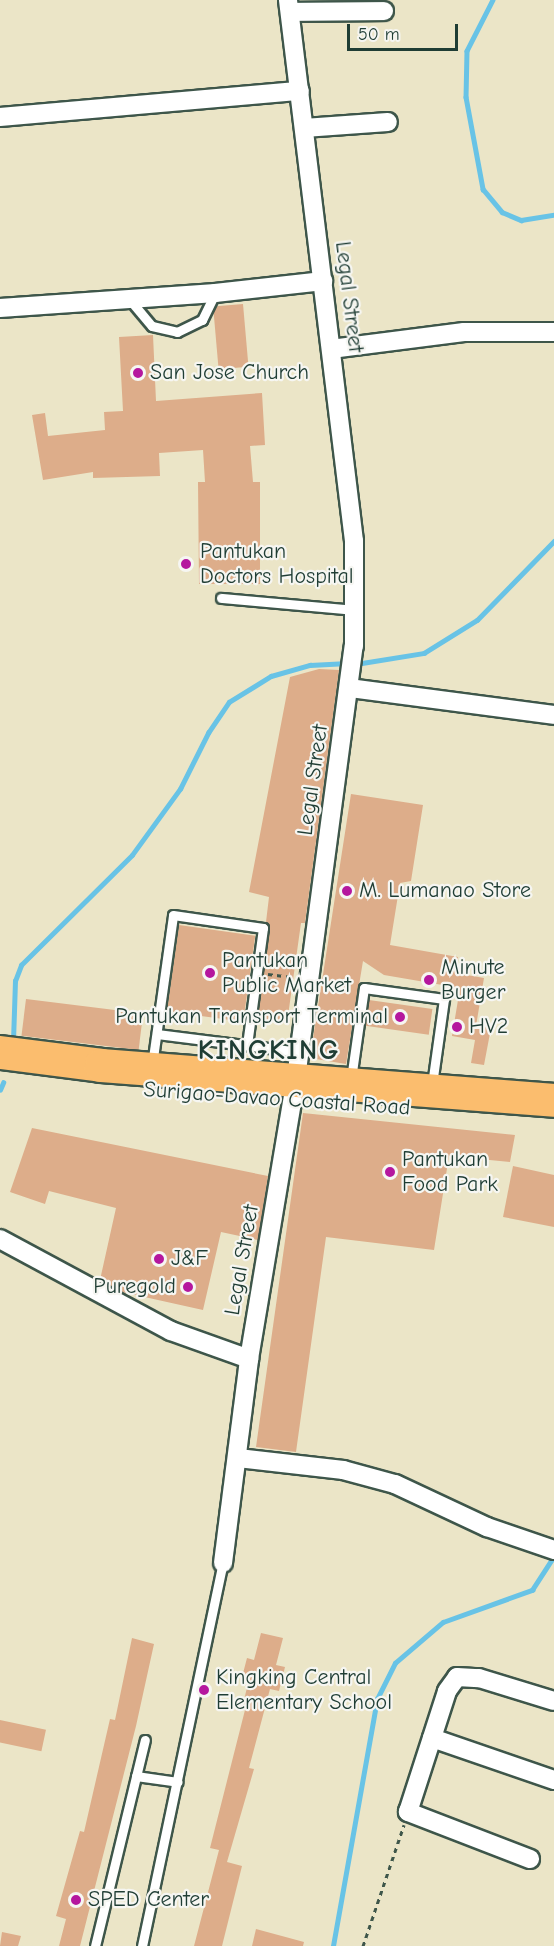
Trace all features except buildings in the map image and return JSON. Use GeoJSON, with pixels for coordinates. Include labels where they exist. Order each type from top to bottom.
{"type":"FeatureCollection","features":[{"type":"Feature","properties":{"kind":"highway","name":"Surigao-Davao Coastal Road"},"geometry":{"type":"LineString","coordinates":[[1,1062],[98,1086],[296,1077],[551,1109]]}},
{"type":"Feature","properties":{"kind":"highway","name":"Surigao-Davao Coastal Road"},"geometry":{"type":"LineString","coordinates":[[1,1062],[296,1077],[432,1090],[551,1109]]}},
{"type":"Feature","properties":{"kind":"street"},"geometry":{"type":"LineString","coordinates":[[289,6],[384,11]]}},
{"type":"Feature","properties":{"kind":"street","name":"Legal Street"},"geometry":{"type":"LineString","coordinates":[[224,1563],[249,1359],[310,980],[350,688],[356,610],[354,541],[289,6]]}},
{"type":"Feature","properties":{"kind":"street"},"geometry":{"type":"LineString","coordinates":[[0,117],[300,91]]}},
{"type":"Feature","properties":{"kind":"street"},"geometry":{"type":"LineString","coordinates":[[304,128],[388,122]]}},
{"type":"Feature","properties":{"kind":"street"},"geometry":{"type":"LineString","coordinates":[[0,308],[215,293],[323,281]]}},
{"type":"Feature","properties":{"kind":"street"},"geometry":{"type":"LineString","coordinates":[[332,349],[464,332],[554,332]]}},
{"type":"Feature","properties":{"kind":"street"},"geometry":{"type":"LineString","coordinates":[[350,688],[554,715]]}},
{"type":"Feature","properties":{"kind":"street"},"geometry":{"type":"LineString","coordinates":[[0,1239],[171,1331],[249,1359]]}},
{"type":"Feature","properties":{"kind":"street"},"geometry":{"type":"LineString","coordinates":[[238,1458],[343,1470],[395,1484],[487,1527],[554,1550]]}},
{"type":"Feature","properties":{"kind":"street"},"geometry":{"type":"LineString","coordinates":[[530,1859],[408,1812],[447,1691],[457,1677],[479,1678],[554,1701]]}},
{"type":"Feature","properties":{"kind":"street"},"geometry":{"type":"LineString","coordinates":[[432,1738],[554,1780]]}},
{"type":"Feature","properties":{"kind":"lane"},"geometry":{"type":"LineString","coordinates":[[130,300],[152,326],[177,332],[202,320],[215,293]]}},
{"type":"Feature","properties":{"kind":"lane"},"geometry":{"type":"LineString","coordinates":[[221,598],[356,610]]}},
{"type":"Feature","properties":{"kind":"lane"},"geometry":{"type":"LineString","coordinates":[[152,1069],[173,915],[263,928],[247,1045]]}},
{"type":"Feature","properties":{"kind":"lane"},"geometry":{"type":"LineString","coordinates":[[351,1083],[364,988],[444,999],[432,1090]]}},
{"type":"Feature","properties":{"kind":"lane"},"geometry":{"type":"LineString","coordinates":[[157,1034],[247,1045],[296,1077]]}},
{"type":"Feature","properties":{"kind":"lane"},"geometry":{"type":"LineString","coordinates":[[142,1946],[224,1563]]}},
{"type":"Feature","properties":{"kind":"lane"},"geometry":{"type":"LineString","coordinates":[[95,1946],[145,1740]]}},
{"type":"Feature","properties":{"kind":"lane"},"geometry":{"type":"LineString","coordinates":[[136,1776],[178,1782]]}},
{"type":"Feature","properties":{"kind":"path"},"geometry":{"type":"LineString","coordinates":[[257,973],[310,980]]}},
{"type":"Feature","properties":{"kind":"path"},"geometry":{"type":"LineString","coordinates":[[363,1946],[408,1812]]}},
{"type":"Feature","properties":{"kind":"waterway"},"geometry":{"type":"LineString","coordinates":[[493,0],[467,51],[466,97],[483,189],[502,212],[521,220],[554,215]]}},
{"type":"Feature","properties":{"kind":"waterway"},"geometry":{"type":"LineString","coordinates":[[362,663],[424,653],[477,620],[554,541]]}},
{"type":"Feature","properties":{"kind":"waterway"},"geometry":{"type":"LineString","coordinates":[[13,1041],[15,981],[21,965],[132,855],[180,789],[208,733],[229,702],[271,676],[310,665],[343,663]]}},
{"type":"Feature","properties":{"kind":"waterway"},"geometry":{"type":"LineString","coordinates":[[0,1090],[3,1083]]}},
{"type":"Feature","properties":{"kind":"waterway"},"geometry":{"type":"LineString","coordinates":[[333,1946],[377,1699],[395,1663],[443,1622],[532,1590],[554,1556]]}},
{"type":"Feature","properties":{"kind":"place","name":"San Jose Church"},"geometry":{"type":"Point","coordinates":[138,373]}},
{"type":"Feature","properties":{"kind":"place","name":"Pantukan Doctors Hospital"},"geometry":{"type":"Point","coordinates":[186,564]}},
{"type":"Feature","properties":{"kind":"place","name":"M. Lumanao Store"},"geometry":{"type":"Point","coordinates":[347,891]}},
{"type":"Feature","properties":{"kind":"place","name":"Pantukan Public Market"},"geometry":{"type":"Point","coordinates":[210,973]}},
{"type":"Feature","properties":{"kind":"place","name":"Minute Burger"},"geometry":{"type":"Point","coordinates":[429,980]}},
{"type":"Feature","properties":{"kind":"place","name":"Pantukan Transport Terminal"},"geometry":{"type":"Point","coordinates":[400,1017]}},
{"type":"Feature","properties":{"kind":"place","name":"HV2"},"geometry":{"type":"Point","coordinates":[457,1027]}},
{"type":"Feature","properties":{"kind":"place","name":"Pantukan Food Park"},"geometry":{"type":"Point","coordinates":[390,1172]}},
{"type":"Feature","properties":{"kind":"place","name":"J&F"},"geometry":{"type":"Point","coordinates":[159,1259]}},
{"type":"Feature","properties":{"kind":"place","name":"Puregold"},"geometry":{"type":"Point","coordinates":[188,1287]}},
{"type":"Feature","properties":{"kind":"place","name":"Kingking Central Elementary School"},"geometry":{"type":"Point","coordinates":[204,1690]}},
{"type":"Feature","properties":{"kind":"place","name":"SPED Center"},"geometry":{"type":"Point","coordinates":[76,1900]}},
{"type":"Feature","properties":{"kind":"district","name":"KINGKING"},"geometry":{"type":"Point","coordinates":[269,1050]}}]}
